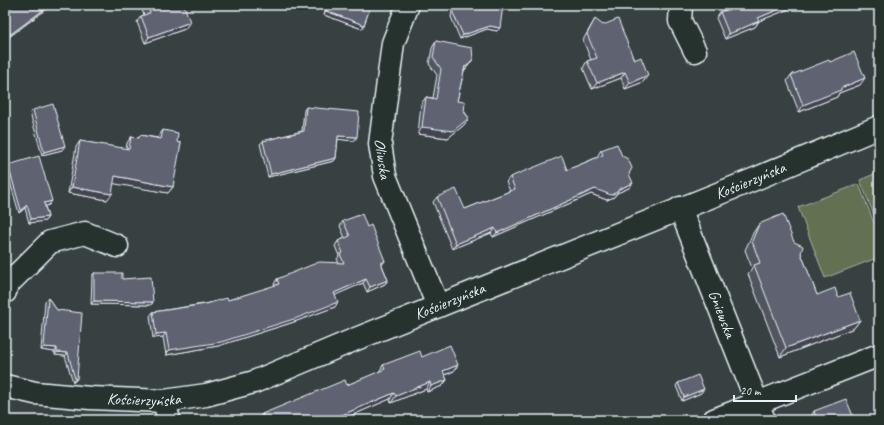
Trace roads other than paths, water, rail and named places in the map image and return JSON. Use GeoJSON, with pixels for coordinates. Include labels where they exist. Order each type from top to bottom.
{"type":"FeatureCollection","features":[{"type":"Feature","properties":{"kind":"street","name":"Oliwska"},"geometry":{"type":"LineString","coordinates":[[408,5],[393,43],[380,144],[385,176],[438,306]]}},
{"type":"Feature","properties":{"kind":"street"},"geometry":{"type":"LineString","coordinates":[[681,5],[680,21],[695,51]]}},
{"type":"Feature","properties":{"kind":"street","name":"Kościerzyńska"},"geometry":{"type":"LineString","coordinates":[[5,386],[35,393],[90,398],[167,410],[206,395],[254,382],[879,128]]}},
{"type":"Feature","properties":{"kind":"street","name":"Gniewska"},"geometry":{"type":"LineString","coordinates":[[680,208],[760,411]]}},
{"type":"Feature","properties":{"kind":"street"},"geometry":{"type":"LineString","coordinates":[[5,292],[6,286],[50,242],[85,233],[117,246]]}},
{"type":"Feature","properties":{"kind":"street"},"geometry":{"type":"LineString","coordinates":[[714,420],[760,411],[879,355]]}}]}
